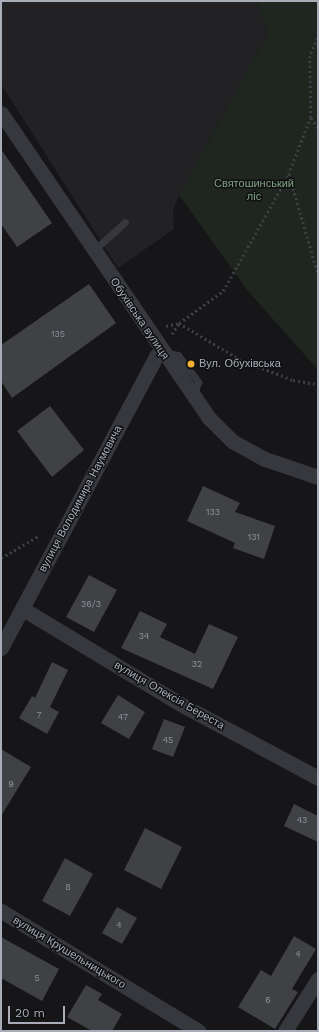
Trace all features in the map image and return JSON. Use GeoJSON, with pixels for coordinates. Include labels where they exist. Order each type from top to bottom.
{"type":"FeatureCollection","features":[{"type":"Feature","properties":{"kind":"street","name":"Обухівська вулиця"},"geometry":{"type":"LineString","coordinates":[[1,113],[149,335],[194,397],[232,441],[265,459],[318,477]]}},
{"type":"Feature","properties":{"kind":"street","name":"вулиця Володимира Наумовича"},"geometry":{"type":"LineString","coordinates":[[1,648],[156,356],[162,352]]}},
{"type":"Feature","properties":{"kind":"street","name":"вулиця Олексія Береста"},"geometry":{"type":"LineString","coordinates":[[23,609],[184,706],[318,778]]}},
{"type":"Feature","properties":{"kind":"street","name":"вулиця Крушельницького"},"geometry":{"type":"LineString","coordinates":[[1,912],[198,1031]]}},
{"type":"Feature","properties":{"kind":"street"},"geometry":{"type":"LineString","coordinates":[[285,1031],[318,979]]}},
{"type":"Feature","properties":{"kind":"lane"},"geometry":{"type":"LineString","coordinates":[[93,251],[125,222]]}},
{"type":"Feature","properties":{"kind":"path"},"geometry":{"type":"LineString","coordinates":[[149,335],[179,323],[223,291],[289,174],[311,117],[310,56],[318,38]]}},
{"type":"Feature","properties":{"kind":"path"},"geometry":{"type":"LineString","coordinates":[[311,117],[318,128]]}},
{"type":"Feature","properties":{"kind":"path"},"geometry":{"type":"LineString","coordinates":[[289,174],[318,274]]}},
{"type":"Feature","properties":{"kind":"path"},"geometry":{"type":"LineString","coordinates":[[162,352],[179,323]]}},
{"type":"Feature","properties":{"kind":"path"},"geometry":{"type":"LineString","coordinates":[[179,323],[239,359],[315,384]]}},
{"type":"Feature","properties":{"kind":"path"},"geometry":{"type":"LineString","coordinates":[[1,558],[50,530],[65,529]]}},
{"type":"Feature","properties":{"kind":"shaded area"},"geometry":{"type":"Polygon","coordinates":[[[1,1],[256,1],[268,33],[179,195],[173,210],[174,229],[118,268],[1,84],[1,1]]]}},
{"type":"Feature","properties":{"kind":"green space","name":"Святошинський ліс"},"geometry":{"type":"Polygon","coordinates":[[[256,1],[318,1],[318,370],[248,291],[179,195],[268,33],[256,1]]]}},
{"type":"Feature","properties":{"kind":"building"},"geometry":{"type":"Polygon","coordinates":[[[1,149],[52,223],[17,247],[1,224],[1,149]]]}},
{"type":"Feature","properties":{"kind":"building"},"geometry":{"type":"Polygon","coordinates":[[[89,284],[116,323],[12,398],[1,381],[1,345],[89,284]]]}},
{"type":"Feature","properties":{"kind":"building"},"geometry":{"type":"Polygon","coordinates":[[[50,406],[84,450],[52,477],[17,431],[50,406]]]}},
{"type":"Feature","properties":{"kind":"building"},"geometry":{"type":"Polygon","coordinates":[[[203,486],[240,503],[235,512],[275,526],[264,559],[233,548],[235,543],[187,521],[203,486]]]}},
{"type":"Feature","properties":{"kind":"building"},"geometry":{"type":"Polygon","coordinates":[[[89,575],[117,590],[94,632],[66,617],[89,575]]]}},
{"type":"Feature","properties":{"kind":"building"},"geometry":{"type":"Polygon","coordinates":[[[140,611],[167,624],[160,637],[195,654],[209,624],[238,637],[213,689],[121,648],[140,611]]]}},
{"type":"Feature","properties":{"kind":"building"},"geometry":{"type":"Polygon","coordinates":[[[52,662],[68,670],[50,707],[59,712],[47,734],[19,718],[32,696],[35,698],[52,662]]]}},
{"type":"Feature","properties":{"kind":"building"},"geometry":{"type":"Polygon","coordinates":[[[118,695],[145,712],[129,739],[101,723],[118,695]]]}},
{"type":"Feature","properties":{"kind":"building"},"geometry":{"type":"Polygon","coordinates":[[[164,719],[185,727],[173,757],[152,749],[164,719]]]}},
{"type":"Feature","properties":{"kind":"building"},"geometry":{"type":"Polygon","coordinates":[[[1,749],[31,767],[1,816],[1,749]]]}},
{"type":"Feature","properties":{"kind":"building"},"geometry":{"type":"Polygon","coordinates":[[[294,804],[318,816],[318,842],[284,826],[294,804]]]}},
{"type":"Feature","properties":{"kind":"building"},"geometry":{"type":"Polygon","coordinates":[[[145,828],[182,847],[161,889],[124,870],[145,828]]]}},
{"type":"Feature","properties":{"kind":"building"},"geometry":{"type":"Polygon","coordinates":[[[65,858],[93,874],[70,916],[42,901],[65,858]]]}},
{"type":"Feature","properties":{"kind":"building"},"geometry":{"type":"Polygon","coordinates":[[[117,907],[137,918],[122,944],[102,933],[117,907]]]}},
{"type":"Feature","properties":{"kind":"building"},"geometry":{"type":"Polygon","coordinates":[[[294,936],[316,949],[292,989],[298,992],[275,1029],[238,1007],[261,970],[271,976],[294,936]]]}},
{"type":"Feature","properties":{"kind":"building"},"geometry":{"type":"Polygon","coordinates":[[[1,937],[59,969],[42,1001],[1,978],[1,937]]]}},
{"type":"Feature","properties":{"kind":"building"},"geometry":{"type":"Polygon","coordinates":[[[86,985],[102,994],[98,1000],[122,1014],[112,1031],[92,1031],[67,1017],[86,985]]]}},
{"type":"Feature","properties":{"kind":"place","name":"Вул. Обухівська"},"geometry":{"type":"Point","coordinates":[191,364]}}]}
